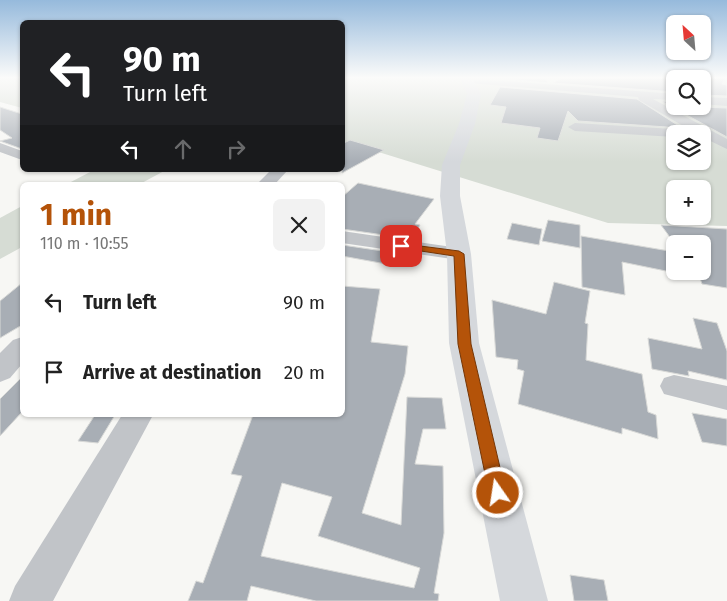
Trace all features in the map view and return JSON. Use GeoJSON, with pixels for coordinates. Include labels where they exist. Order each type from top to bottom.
{"type":"FeatureCollection","features":[{"type":"Feature","properties":{"kind":"main road"},"geometry":{"type":"LineString","coordinates":[[471,106],[467,124],[451,165],[449,178],[459,254],[464,344],[476,402],[524,601]]}},
{"type":"Feature","properties":{"kind":"street"},"geometry":{"type":"LineString","coordinates":[[657,106],[689,125]]}},
{"type":"Feature","properties":{"kind":"street"},"geometry":{"type":"LineString","coordinates":[[575,127],[666,132]]}},
{"type":"Feature","properties":{"kind":"street"},"geometry":{"type":"LineString","coordinates":[[711,137],[727,145]]}},
{"type":"Feature","properties":{"kind":"street"},"geometry":{"type":"LineString","coordinates":[[0,147],[20,155]]}},
{"type":"Feature","properties":{"kind":"street"},"geometry":{"type":"LineString","coordinates":[[267,182],[278,172]]}},
{"type":"Feature","properties":{"kind":"street"},"geometry":{"type":"LineString","coordinates":[[345,237],[459,254]]}},
{"type":"Feature","properties":{"kind":"street"},"geometry":{"type":"LineString","coordinates":[[0,372],[20,348]]}},
{"type":"Feature","properties":{"kind":"street"},"geometry":{"type":"LineString","coordinates":[[674,386],[727,398]]}},
{"type":"Feature","properties":{"kind":"street"},"geometry":{"type":"LineString","coordinates":[[30,601],[137,417]]}},
{"type":"Feature","properties":{"kind":"shaded area"},"geometry":{"type":"Polygon","coordinates":[[[345,106],[666,106],[666,115],[711,115],[711,106],[727,106],[727,226],[687,225],[711,225],[711,180],[666,180],[666,224],[608,223],[345,142],[345,106]]]}},
{"type":"Feature","properties":{"kind":"shaded area"},"geometry":{"type":"Polygon","coordinates":[[[90,172],[162,172],[144,182],[71,182],[90,172]]]}},
{"type":"Feature","properties":{"kind":"shaded area"},"geometry":{"type":"Polygon","coordinates":[[[20,207],[20,248],[0,259],[0,218],[20,207]]]}},
{"type":"Feature","properties":{"kind":"building"},"geometry":{"type":"Polygon","coordinates":[[[498,106],[648,106],[677,125],[666,125],[666,127],[578,121],[568,111],[558,141],[537,138],[540,128],[501,123],[506,107],[498,106]]]}},
{"type":"Feature","properties":{"kind":"building"},"geometry":{"type":"Polygon","coordinates":[[[0,107],[20,113],[20,148],[0,141],[12,138],[0,130],[0,107]]]}},
{"type":"Feature","properties":{"kind":"building"},"geometry":{"type":"Polygon","coordinates":[[[711,107],[727,108],[727,137],[711,128],[711,125],[705,125],[687,115],[711,115],[711,107]]]}},
{"type":"Feature","properties":{"kind":"building"},"geometry":{"type":"Polygon","coordinates":[[[350,140],[384,150],[345,171],[345,142],[350,140]]]}},
{"type":"Feature","properties":{"kind":"building"},"geometry":{"type":"Polygon","coordinates":[[[358,183],[434,199],[415,224],[420,225],[412,239],[345,229],[345,194],[358,183]]]}},
{"type":"Feature","properties":{"kind":"building"},"geometry":{"type":"Polygon","coordinates":[[[548,220],[580,225],[580,248],[542,241],[548,220]]]}},
{"type":"Feature","properties":{"kind":"building"},"geometry":{"type":"Polygon","coordinates":[[[512,223],[542,229],[539,245],[507,239],[512,223]]]}},
{"type":"Feature","properties":{"kind":"building"},"geometry":{"type":"Polygon","coordinates":[[[661,225],[727,229],[727,288],[702,284],[701,280],[711,280],[711,235],[668,235],[661,225]]]}},
{"type":"Feature","properties":{"kind":"building"},"geometry":{"type":"Polygon","coordinates":[[[581,236],[666,250],[666,271],[622,262],[625,295],[582,287],[581,236]]]}},
{"type":"Feature","properties":{"kind":"building"},"geometry":{"type":"Polygon","coordinates":[[[345,245],[403,254],[397,266],[345,257],[345,245]]]}},
{"type":"Feature","properties":{"kind":"building"},"geometry":{"type":"Polygon","coordinates":[[[554,282],[590,291],[585,323],[588,324],[586,360],[642,374],[648,412],[656,415],[658,439],[622,428],[622,434],[518,404],[524,371],[517,369],[518,360],[496,357],[492,300],[546,314],[554,282]]]}},
{"type":"Feature","properties":{"kind":"building"},"geometry":{"type":"Polygon","coordinates":[[[20,285],[20,326],[0,338],[0,301],[20,285]]]}},
{"type":"Feature","properties":{"kind":"building"},"geometry":{"type":"Polygon","coordinates":[[[345,286],[380,289],[371,342],[408,346],[405,374],[362,513],[401,525],[407,397],[442,398],[446,429],[423,429],[415,464],[443,466],[444,533],[434,593],[439,594],[438,601],[316,601],[251,586],[247,601],[188,601],[196,581],[203,583],[242,476],[231,474],[252,417],[345,417],[345,286]],[[282,483],[261,556],[414,588],[420,568],[318,536],[332,497],[282,483]]]}},
{"type":"Feature","properties":{"kind":"building"},"geometry":{"type":"Polygon","coordinates":[[[693,318],[717,323],[727,351],[727,380],[688,371],[689,376],[652,369],[648,338],[702,349],[693,318]]]}},
{"type":"Feature","properties":{"kind":"building"},"geometry":{"type":"Polygon","coordinates":[[[20,379],[20,414],[0,436],[0,399],[20,379]]]}},
{"type":"Feature","properties":{"kind":"building"},"geometry":{"type":"Polygon","coordinates":[[[692,413],[727,419],[727,446],[702,442],[692,413]]]}},
{"type":"Feature","properties":{"kind":"building"},"geometry":{"type":"Polygon","coordinates":[[[94,417],[114,417],[98,443],[78,441],[94,417]]]}},
{"type":"Feature","properties":{"kind":"building"},"geometry":{"type":"Polygon","coordinates":[[[570,575],[604,580],[608,601],[574,601],[570,575]]]}},
{"type":"Feature","properties":{"kind":"route"},"geometry":{"type":"LineString","coordinates":[[401,246],[459,254],[464,344],[498,493]]}}]}
